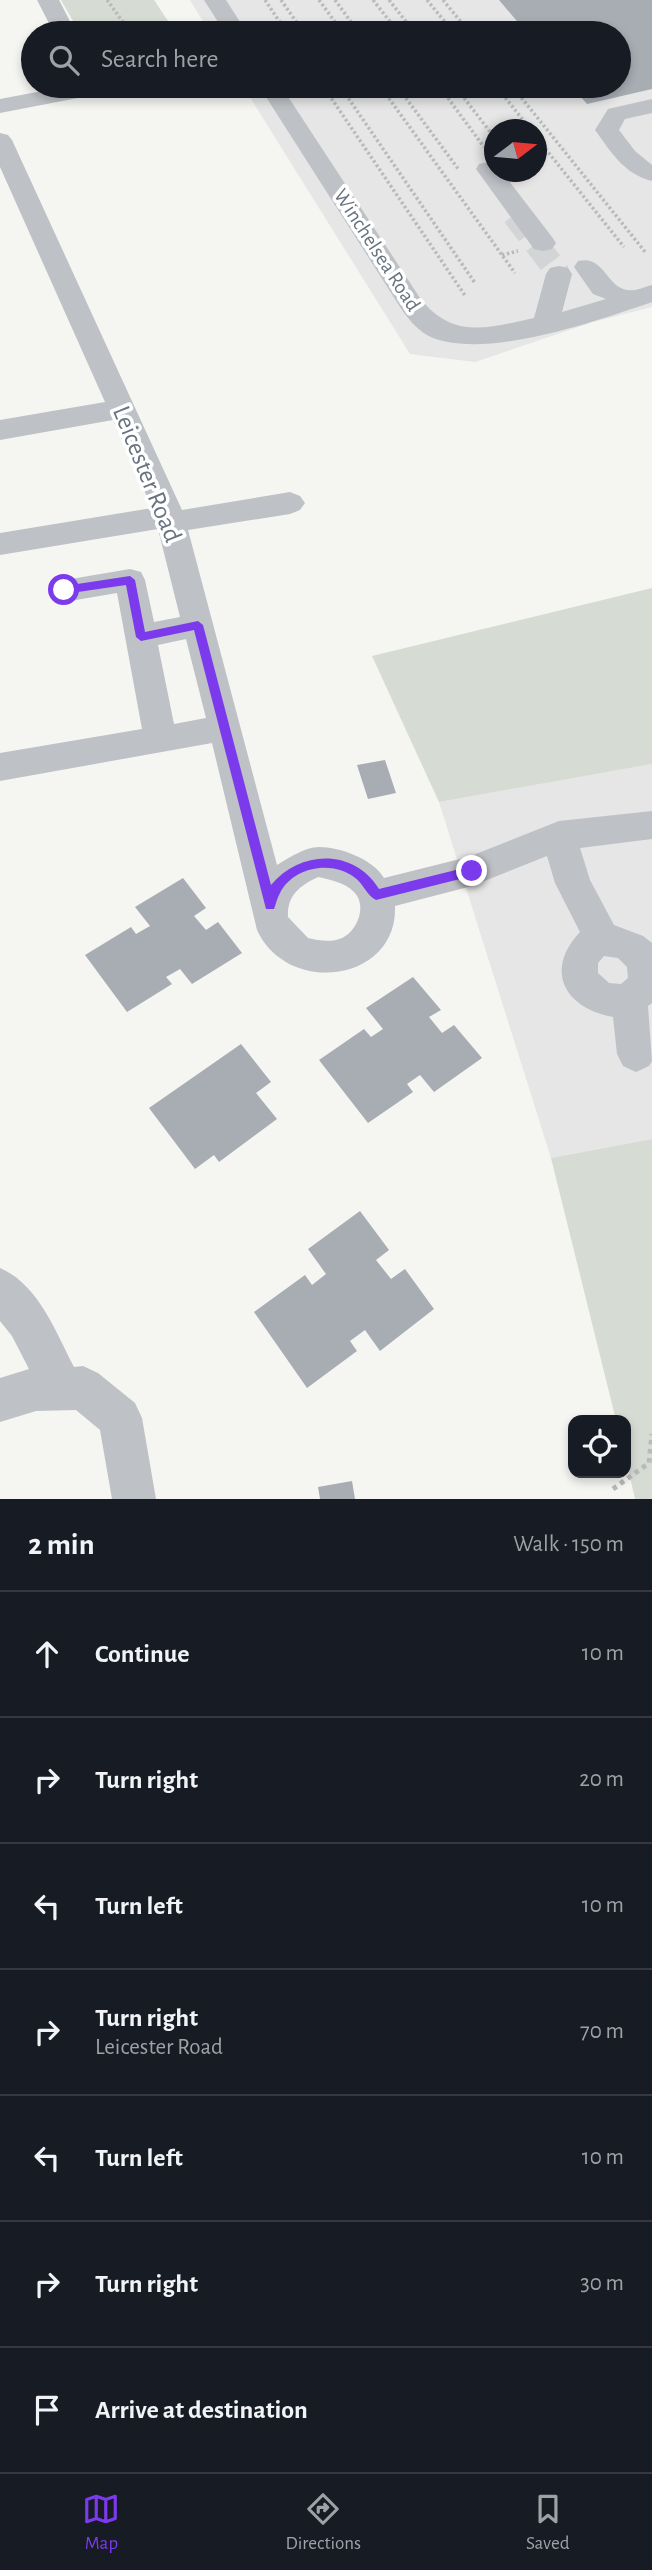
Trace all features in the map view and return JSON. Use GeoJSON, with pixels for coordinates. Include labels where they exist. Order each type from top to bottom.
{"type":"FeatureCollection","features":[{"type":"Feature","properties":{"kind":"street"},"geometry":{"type":"LineString","coordinates":[[48,0],[59,21]]}},
{"type":"Feature","properties":{"kind":"street"},"geometry":{"type":"LineString","coordinates":[[215,0],[228,21]]}},
{"type":"Feature","properties":{"kind":"street"},"geometry":{"type":"LineString","coordinates":[[0,106],[42,98]]}},
{"type":"Feature","properties":{"kind":"street","name":"Winchelsea Road"},"geometry":{"type":"LineString","coordinates":[[278,98],[411,304],[424,321],[443,333],[483,337],[642,297]]}},
{"type":"Feature","properties":{"kind":"street"},"geometry":{"type":"LineString","coordinates":[[652,106],[616,114],[607,130],[627,159],[638,169],[652,174]]}},
{"type":"Feature","properties":{"kind":"street"},"geometry":{"type":"LineString","coordinates":[[620,146],[637,124],[652,119]]}},
{"type":"Feature","properties":{"kind":"street","name":"Leicester Road"},"geometry":{"type":"LineString","coordinates":[[0,139],[171,519],[270,905]]}},
{"type":"Feature","properties":{"kind":"street"},"geometry":{"type":"LineString","coordinates":[[502,182],[543,243]]}},
{"type":"Feature","properties":{"kind":"street"},"geometry":{"type":"LineString","coordinates":[[587,267],[602,288],[642,297]]}},
{"type":"Feature","properties":{"kind":"street"},"geometry":{"type":"LineString","coordinates":[[546,323],[559,274]]}},
{"type":"Feature","properties":{"kind":"street"},"geometry":{"type":"LineString","coordinates":[[523,277],[546,323]]}},
{"type":"Feature","properties":{"kind":"street"},"geometry":{"type":"LineString","coordinates":[[0,430],[121,409]]}},
{"type":"Feature","properties":{"kind":"street"},"geometry":{"type":"LineString","coordinates":[[0,526],[94,520],[171,519],[290,503]]}},
{"type":"Feature","properties":{"kind":"street"},"geometry":{"type":"LineString","coordinates":[[0,544],[94,520],[127,505]]}},
{"type":"Feature","properties":{"kind":"street"},"geometry":{"type":"LineString","coordinates":[[64,590],[130,580],[160,739]]}},
{"type":"Feature","properties":{"kind":"street"},"geometry":{"type":"LineString","coordinates":[[141,637],[198,625]]}},
{"type":"Feature","properties":{"kind":"street"},"geometry":{"type":"LineString","coordinates":[[0,767],[225,728]]}},
{"type":"Feature","properties":{"kind":"street"},"geometry":{"type":"LineString","coordinates":[[376,895],[472,871],[559,836],[652,825]]}},
{"type":"Feature","properties":{"kind":"street"},"geometry":{"type":"LineString","coordinates":[[559,836],[573,883],[603,940],[593,943],[580,957],[579,976],[593,995],[604,1000],[629,1000],[636,1054]]}},
{"type":"Feature","properties":{"kind":"street"},"geometry":{"type":"LineString","coordinates":[[318,862],[337,864],[354,870],[368,880],[376,895],[379,911],[376,927],[367,940],[353,950],[320,958],[303,954],[288,946],[277,934],[271,920],[270,905],[275,889],[286,876],[301,867],[318,862]]}},
{"type":"Feature","properties":{"kind":"street"},"geometry":{"type":"LineString","coordinates":[[0,1289],[27,1321],[62,1388]]}},
{"type":"Feature","properties":{"kind":"street"},"geometry":{"type":"LineString","coordinates":[[0,1400],[36,1389],[83,1388],[120,1418],[134,1499]]}},
{"type":"Feature","properties":{"kind":"path"},"geometry":{"type":"LineString","coordinates":[[107,0],[122,21]]}},
{"type":"Feature","properties":{"kind":"path"},"geometry":{"type":"LineString","coordinates":[[265,0],[279,21]]}},
{"type":"Feature","properties":{"kind":"path"},"geometry":{"type":"LineString","coordinates":[[281,0],[296,21]]}},
{"type":"Feature","properties":{"kind":"path"},"geometry":{"type":"LineString","coordinates":[[319,0],[334,21]]}},
{"type":"Feature","properties":{"kind":"path"},"geometry":{"type":"LineString","coordinates":[[335,0],[350,21]]}},
{"type":"Feature","properties":{"kind":"path"},"geometry":{"type":"LineString","coordinates":[[373,0],[390,21]]}},
{"type":"Feature","properties":{"kind":"path"},"geometry":{"type":"LineString","coordinates":[[389,0],[406,21]]}},
{"type":"Feature","properties":{"kind":"path"},"geometry":{"type":"LineString","coordinates":[[427,0],[444,21]]}},
{"type":"Feature","properties":{"kind":"path"},"geometry":{"type":"LineString","coordinates":[[443,0],[460,21]]}},
{"type":"Feature","properties":{"kind":"path"},"geometry":{"type":"LineString","coordinates":[[331,98],[466,298]]}},
{"type":"Feature","properties":{"kind":"path"},"geometry":{"type":"LineString","coordinates":[[348,98],[475,283]]}},
{"type":"Feature","properties":{"kind":"path"},"geometry":{"type":"LineString","coordinates":[[389,98],[523,277]]}},
{"type":"Feature","properties":{"kind":"path"},"geometry":{"type":"LineString","coordinates":[[406,98],[459,170]]}},
{"type":"Feature","properties":{"kind":"path"},"geometry":{"type":"LineString","coordinates":[[447,98],[484,154]]}},
{"type":"Feature","properties":{"kind":"path"},"geometry":{"type":"LineString","coordinates":[[464,98],[484,123]]}},
{"type":"Feature","properties":{"kind":"path"},"geometry":{"type":"LineString","coordinates":[[506,98],[522,119]]}},
{"type":"Feature","properties":{"kind":"path"},"geometry":{"type":"LineString","coordinates":[[522,98],[646,253]]}},
{"type":"Feature","properties":{"kind":"path"},"geometry":{"type":"LineString","coordinates":[[547,150],[624,247]]}},
{"type":"Feature","properties":{"kind":"path"},"geometry":{"type":"LineString","coordinates":[[613,1489],[649,1463],[652,1434]]}},
{"type":"Feature","properties":{"kind":"shaded area"},"geometry":{"type":"Polygon","coordinates":[[[61,0],[154,0],[168,21],[73,21],[61,0]]]}},
{"type":"Feature","properties":{"kind":"shaded area"},"geometry":{"type":"Polygon","coordinates":[[[190,0],[652,0],[652,307],[593,322],[475,362],[410,354],[250,98],[631,98],[631,21],[203,21],[190,0]]]}},
{"type":"Feature","properties":{"kind":"shaded area"},"geometry":{"type":"Polygon","coordinates":[[[652,588],[652,764],[439,802],[372,656],[652,588]]]}},
{"type":"Feature","properties":{"kind":"shaded area"},"geometry":{"type":"Polygon","coordinates":[[[652,764],[652,1139],[551,1158],[439,802],[652,764]]]}},
{"type":"Feature","properties":{"kind":"shaded area"},"geometry":{"type":"Polygon","coordinates":[[[652,1139],[652,1499],[635,1499],[630,1478],[631,1415],[615,1415],[551,1158],[652,1139]]]}},
{"type":"Feature","properties":{"kind":"building"},"geometry":{"type":"Polygon","coordinates":[[[499,0],[652,0],[652,89],[631,94],[631,21],[517,21],[499,0]]]}},
{"type":"Feature","properties":{"kind":"building"},"geometry":{"type":"Polygon","coordinates":[[[582,98],[613,98],[587,104],[582,98]]]}},
{"type":"Feature","properties":{"kind":"building"},"geometry":{"type":"Polygon","coordinates":[[[385,760],[396,793],[368,799],[357,765],[385,760]]]}},
{"type":"Feature","properties":{"kind":"building"},"geometry":{"type":"Polygon","coordinates":[[[183,878],[206,908],[194,916],[206,930],[218,922],[242,953],[192,984],[180,969],[166,977],[172,984],[127,1012],[85,955],[131,927],[136,934],[150,926],[135,907],[183,878]]]}},
{"type":"Feature","properties":{"kind":"building"},"geometry":{"type":"Polygon","coordinates":[[[413,977],[441,1010],[429,1017],[442,1033],[454,1025],[482,1058],[434,1092],[420,1075],[407,1084],[413,1092],[368,1123],[319,1060],[364,1029],[371,1037],[383,1029],[366,1008],[413,977]]]}},
{"type":"Feature","properties":{"kind":"building"},"geometry":{"type":"Polygon","coordinates":[[[241,1044],[271,1082],[256,1093],[277,1119],[219,1162],[214,1155],[195,1169],[149,1108],[241,1044]]]}},
{"type":"Feature","properties":{"kind":"building"},"geometry":{"type":"Polygon","coordinates":[[[360,1211],[389,1250],[376,1260],[391,1279],[405,1269],[434,1309],[380,1351],[365,1330],[350,1341],[357,1351],[307,1388],[254,1312],[305,1275],[312,1285],[326,1274],[308,1249],[360,1211]]]}},
{"type":"Feature","properties":{"kind":"building"},"geometry":{"type":"Polygon","coordinates":[[[352,1481],[355,1499],[320,1499],[318,1487],[352,1481]]]}},
{"type":"Feature","properties":{"kind":"tunnel"},"geometry":{"type":"LineString","coordinates":[[514,215],[559,274]]}},
{"type":"Feature","properties":{"kind":"route"},"geometry":{"type":"LineString","coordinates":[[64,590],[130,580],[141,637],[198,625],[270,905],[275,889],[286,876],[301,867],[318,862],[337,864],[354,870],[368,880],[376,895],[472,871]]}}]}
